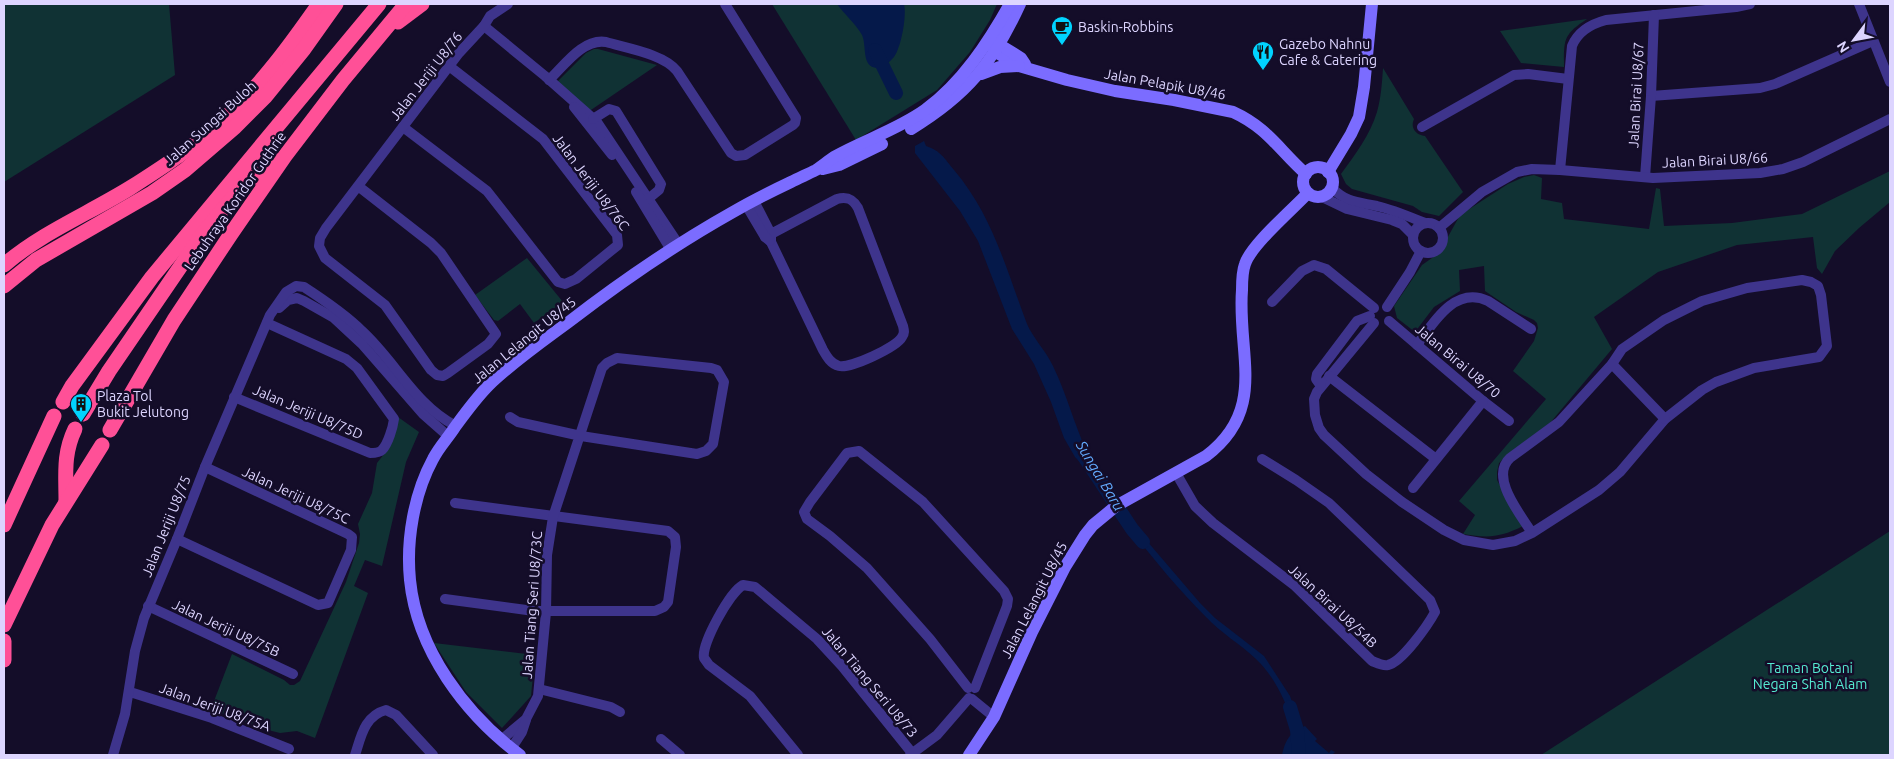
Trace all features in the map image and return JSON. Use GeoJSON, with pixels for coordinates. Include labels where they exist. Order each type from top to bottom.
{"type":"FeatureCollection","features":[{"type":"Feature","properties":{"kind":"highway","name":"Jalan Sungai Buloh"},"geometry":{"type":"LineString","coordinates":[[4,265],[37,241],[130,188],[197,142],[256,88],[294,40],[319,4]]}},
{"type":"Feature","properties":{"kind":"highway","name":"Jalan Sungai Buloh"},"geometry":{"type":"LineString","coordinates":[[4,286],[36,260],[152,193],[185,170],[235,127],[265,96],[304,49],[336,4]]}},
{"type":"Feature","properties":{"kind":"highway","name":"Lebuhraya Koridor Guthrie"},"geometry":{"type":"LineString","coordinates":[[63,402],[72,386],[152,277],[379,4]]}},
{"type":"Feature","properties":{"kind":"highway","name":"Lebuhraya Koridor Guthrie"},"geometry":{"type":"LineString","coordinates":[[110,430],[174,320],[285,156],[343,80],[406,4]]}},
{"type":"Feature","properties":{"kind":"highway"},"geometry":{"type":"LineString","coordinates":[[381,35],[422,4]]}},
{"type":"Feature","properties":{"kind":"highway"},"geometry":{"type":"LineString","coordinates":[[83,414],[109,372],[204,232],[252,176],[285,156]]}},
{"type":"Feature","properties":{"kind":"highway"},"geometry":{"type":"LineString","coordinates":[[4,525],[54,416]]}},
{"type":"Feature","properties":{"kind":"highway"},"geometry":{"type":"LineString","coordinates":[[66,502],[66,453],[68,443],[75,429]]}},
{"type":"Feature","properties":{"kind":"highway"},"geometry":{"type":"LineString","coordinates":[[4,625],[52,525],[102,445]]}},
{"type":"Feature","properties":{"kind":"highway"},"geometry":{"type":"LineString","coordinates":[[4,641],[4,660]]}},
{"type":"Feature","properties":{"kind":"street","name":"Jalan Jeriji U8/76"},"geometry":{"type":"LineString","coordinates":[[358,186],[425,238],[441,253],[496,334],[485,346],[446,374],[437,375],[431,370],[385,305],[325,258],[320,250],[319,243],[323,233],[358,186],[463,47],[484,26],[492,14],[508,4]]}},
{"type":"Feature","properties":{"kind":"street"},"geometry":{"type":"LineString","coordinates":[[549,80],[582,48],[598,41],[662,59],[677,70],[731,153],[736,156],[745,155],[793,126],[796,118],[726,4]]}},
{"type":"Feature","properties":{"kind":"street","name":"Jalan Lelangit U8/45"},"geometry":{"type":"LineString","coordinates":[[941,103],[995,30],[1010,4]]}},
{"type":"Feature","properties":{"kind":"street","name":"Jalan Lelangit U8/45"},"geometry":{"type":"LineString","coordinates":[[516,752],[501,740],[463,701],[444,672],[421,628],[410,587],[409,558],[416,507],[428,468],[435,456],[473,402],[490,384],[582,312],[675,247],[750,203],[815,170],[839,165],[879,141],[910,129],[941,103],[969,86],[997,48],[1020,4]]}},
{"type":"Feature","properties":{"kind":"street"},"geometry":{"type":"LineString","coordinates":[[1328,172],[1352,134],[1359,117],[1364,87],[1372,4]]}},
{"type":"Feature","properties":{"kind":"street"},"geometry":{"type":"LineString","coordinates":[[1560,170],[1572,46],[1574,40],[1581,32],[1593,24],[1606,20],[1750,4]]}},
{"type":"Feature","properties":{"kind":"street"},"geometry":{"type":"LineString","coordinates":[[1859,4],[1890,82]]}},
{"type":"Feature","properties":{"kind":"street","name":"Jalan Birai U8/67"},"geometry":{"type":"LineString","coordinates":[[1645,177],[1654,15]]}},
{"type":"Feature","properties":{"kind":"street"},"geometry":{"type":"LineString","coordinates":[[484,26],[594,119],[615,147],[648,199],[675,247]]}},
{"type":"Feature","properties":{"kind":"street"},"geometry":{"type":"LineString","coordinates":[[977,76],[1000,67],[1023,64],[1010,36],[1010,26]]}},
{"type":"Feature","properties":{"kind":"street"},"geometry":{"type":"LineString","coordinates":[[978,54],[997,48],[995,30]]}},
{"type":"Feature","properties":{"kind":"street"},"geometry":{"type":"LineString","coordinates":[[1651,96],[1760,88],[1775,84],[1873,41]]}},
{"type":"Feature","properties":{"kind":"street","name":"Jalan Pelapik U8/46"},"geometry":{"type":"LineString","coordinates":[[997,48],[1023,64],[1091,86],[1233,112],[1266,132],[1306,174]]}},
{"type":"Feature","properties":{"kind":"street","name":"Jalan Jeriji U8/76C"},"geometry":{"type":"LineString","coordinates":[[403,127],[487,190],[558,282],[565,284],[576,279],[618,245],[617,236],[543,139],[449,66]]}},
{"type":"Feature","properties":{"kind":"street"},"geometry":{"type":"LineString","coordinates":[[1422,127],[1514,75],[1528,74],[1568,79]]}},
{"type":"Feature","properties":{"kind":"street"},"geometry":{"type":"LineString","coordinates":[[570,100],[578,113],[609,151],[675,247]]}},
{"type":"Feature","properties":{"kind":"street"},"geometry":{"type":"LineString","coordinates":[[594,119],[609,109],[616,111],[661,184],[660,190],[648,199]]}},
{"type":"Feature","properties":{"kind":"street","name":"Jalan Birai U8/66"},"geometry":{"type":"LineString","coordinates":[[1439,228],[1482,192],[1517,172],[1532,169],[1560,170],[1653,178],[1760,174],[1783,169],[1812,158],[1890,119]]}},
{"type":"Feature","properties":{"kind":"street"},"geometry":{"type":"LineString","coordinates":[[1322,197],[1332,188],[1332,179],[1328,172],[1317,168],[1306,174],[1304,186],[1308,193],[1314,197],[1322,197],[1347,209],[1402,224],[1413,235],[1416,246],[1421,251],[1430,253],[1439,248],[1443,236],[1439,228],[1433,224],[1377,206],[1348,200],[1340,196],[1332,188]]}},
{"type":"Feature","properties":{"kind":"street","name":"Jalan Lelangit U8/45"},"geometry":{"type":"LineString","coordinates":[[969,755],[996,714],[1032,632],[1061,575],[1074,551],[1093,525],[1116,506],[1176,473],[1216,448],[1232,430],[1244,401],[1241,301],[1244,265],[1252,251],[1308,193]]}},
{"type":"Feature","properties":{"kind":"street"},"geometry":{"type":"LineString","coordinates":[[750,203],[769,237],[823,350],[834,364],[844,367],[852,365],[889,348],[901,339],[904,333],[903,326],[858,208],[853,201],[845,197],[837,199],[769,237]]}},
{"type":"Feature","properties":{"kind":"street"},"geometry":{"type":"LineString","coordinates":[[1413,235],[1419,226],[1425,223]]}},
{"type":"Feature","properties":{"kind":"street"},"geometry":{"type":"LineString","coordinates":[[1387,307],[1421,251]]}},
{"type":"Feature","properties":{"kind":"street"},"geometry":{"type":"LineString","coordinates":[[1272,302],[1302,271],[1314,265],[1326,269],[1381,325],[1389,321],[1390,314],[1387,307]]}},
{"type":"Feature","properties":{"kind":"street"},"geometry":{"type":"LineString","coordinates":[[1387,307],[1380,305],[1321,386],[1314,399],[1315,418],[1319,428],[1324,435],[1366,474],[1402,502],[1444,530],[1476,544],[1504,544],[1532,534],[1580,504],[1609,482],[1634,457],[1665,419],[1702,390],[1716,382],[1754,368],[1819,357],[1824,353],[1827,346],[1824,319],[1820,291],[1816,284],[1802,280],[1747,288],[1702,301],[1664,320],[1622,349],[1612,364],[1559,422],[1504,464],[1502,473],[1504,486],[1532,534]]}},
{"type":"Feature","properties":{"kind":"street"},"geometry":{"type":"LineString","coordinates":[[1417,345],[1441,313],[1452,304],[1470,296],[1481,297],[1531,329]]}},
{"type":"Feature","properties":{"kind":"street","name":"Jalan Jeriji U8/75"},"geometry":{"type":"LineString","coordinates":[[112,755],[125,714],[135,651],[148,606],[268,319],[288,300],[297,298],[304,300],[334,318],[362,344],[423,414],[452,431]]}},
{"type":"Feature","properties":{"kind":"street"},"geometry":{"type":"LineString","coordinates":[[1321,386],[1316,379],[1317,374],[1357,321],[1373,315]]}},
{"type":"Feature","properties":{"kind":"street","name":"Jalan Jeriji U8/75D"},"geometry":{"type":"LineString","coordinates":[[234,397],[370,453],[377,453],[383,450],[394,419],[357,368],[346,359],[268,319]]}},
{"type":"Feature","properties":{"kind":"street","name":"Jalan Birai U8/70"},"geometry":{"type":"LineString","coordinates":[[1389,321],[1509,421]]}},
{"type":"Feature","properties":{"kind":"street","name":"Jalan Tiang Seri U8/73C"},"geometry":{"type":"LineString","coordinates":[[516,752],[526,719],[534,706],[539,689],[546,612],[547,555],[553,516],[602,368],[613,358],[711,368],[717,370],[724,379],[713,444],[703,452],[693,454],[581,436]]}},
{"type":"Feature","properties":{"kind":"street"},"geometry":{"type":"LineString","coordinates":[[1612,364],[1665,419]]}},
{"type":"Feature","properties":{"kind":"street"},"geometry":{"type":"LineString","coordinates":[[1329,376],[1436,459]]}},
{"type":"Feature","properties":{"kind":"street"},"geometry":{"type":"LineString","coordinates":[[1413,488],[1483,401]]}},
{"type":"Feature","properties":{"kind":"street"},"geometry":{"type":"LineString","coordinates":[[510,417],[518,422],[581,436]]}},
{"type":"Feature","properties":{"kind":"street","name":"Jalan Tiang Seri U8/73"},"geometry":{"type":"LineString","coordinates":[[798,755],[750,696],[709,665],[704,658],[704,646],[726,604],[736,590],[743,585],[755,587],[817,638],[852,678],[911,754],[938,735],[972,693],[1007,606],[1008,599],[1004,591],[923,502],[859,451],[855,451],[844,455],[810,502],[804,512],[807,519],[867,568],[930,639],[972,693]]}},
{"type":"Feature","properties":{"kind":"street","name":"Jalan Birai U8/54B"},"geometry":{"type":"LineString","coordinates":[[1176,473],[1195,506],[1213,523],[1294,585],[1372,661],[1389,665],[1401,656],[1425,629],[1435,612],[1430,600],[1329,503],[1262,459]]}},
{"type":"Feature","properties":{"kind":"street","name":"Jalan Jeriji U8/75C"},"geometry":{"type":"LineString","coordinates":[[177,539],[318,605],[328,602],[351,550],[352,537],[348,534],[205,467]]}},
{"type":"Feature","properties":{"kind":"street"},"geometry":{"type":"LineString","coordinates":[[445,599],[546,612],[652,611],[661,609],[669,598],[676,547],[674,537],[668,532],[455,503]]}},
{"type":"Feature","properties":{"kind":"street","name":"Jalan Jeriji U8/75B"},"geometry":{"type":"LineString","coordinates":[[148,606],[293,674]]}},
{"type":"Feature","properties":{"kind":"street"},"geometry":{"type":"LineString","coordinates":[[539,689],[611,707],[620,712]]}},
{"type":"Feature","properties":{"kind":"street","name":"Jalan Jeriji U8/75A"},"geometry":{"type":"LineString","coordinates":[[130,692],[212,718],[289,749]]}},
{"type":"Feature","properties":{"kind":"street"},"geometry":{"type":"LineString","coordinates":[[972,693],[996,714]]}},
{"type":"Feature","properties":{"kind":"street"},"geometry":{"type":"LineString","coordinates":[[355,755],[367,722],[374,715],[386,710],[396,714],[433,755]]}},
{"type":"Feature","properties":{"kind":"street","name":"Jalan Tiang Seri U8/73C"},"geometry":{"type":"LineString","coordinates":[[501,740],[526,719]]}},
{"type":"Feature","properties":{"kind":"street"},"geometry":{"type":"LineString","coordinates":[[661,739],[680,755]]}},
{"type":"Feature","properties":{"kind":"green space"},"geometry":{"type":"Polygon","coordinates":[[[4,4],[169,4],[175,75],[4,182],[4,4]]]}},
{"type":"Feature","properties":{"kind":"green space"},"geometry":{"type":"Polygon","coordinates":[[[772,4],[997,4],[990,20],[970,52],[937,90],[856,140],[772,4]]]}},
{"type":"Feature","properties":{"kind":"green space"},"geometry":{"type":"Polygon","coordinates":[[[1587,19],[1573,29],[1567,38],[1564,50],[1564,67],[1521,63],[1500,31],[1587,19]]]}},
{"type":"Feature","properties":{"kind":"green space"},"geometry":{"type":"Polygon","coordinates":[[[594,49],[657,65],[588,112],[557,82],[586,53],[594,49]]]}},
{"type":"Feature","properties":{"kind":"green space"},"geometry":{"type":"Polygon","coordinates":[[[1383,68],[1414,119],[1413,128],[1419,134],[1425,136],[1463,192],[1439,216],[1422,212],[1413,206],[1352,189],[1346,184],[1341,174],[1362,144],[1374,120],[1382,85],[1383,68]]]}},
{"type":"Feature","properties":{"kind":"green space"},"geometry":{"type":"Polygon","coordinates":[[[1890,171],[1890,202],[1835,251],[1822,274],[1817,268],[1813,237],[1737,245],[1658,272],[1594,317],[1612,349],[1550,423],[1513,450],[1499,463],[1497,480],[1523,526],[1507,533],[1493,536],[1463,534],[1475,515],[1459,501],[1546,399],[1513,371],[1534,341],[1538,328],[1537,323],[1516,312],[1485,291],[1484,266],[1459,270],[1460,291],[1434,307],[1415,332],[1397,318],[1394,306],[1422,265],[1439,253],[1460,215],[1508,184],[1534,175],[1542,178],[1541,199],[1562,203],[1564,219],[1649,229],[1656,188],[1660,189],[1664,226],[1732,223],[1802,214],[1890,171]]]}},
{"type":"Feature","properties":{"kind":"green space"},"geometry":{"type":"Polygon","coordinates":[[[527,258],[563,302],[534,323],[520,304],[498,321],[494,320],[475,295],[527,258]]]}},
{"type":"Feature","properties":{"kind":"green space"},"geometry":{"type":"Polygon","coordinates":[[[398,417],[419,432],[406,462],[382,566],[365,560],[354,586],[368,593],[315,738],[297,731],[280,733],[260,728],[211,709],[232,654],[284,680],[290,685],[300,681],[346,582],[359,543],[358,524],[372,493],[377,463],[384,454],[398,417]]]}},
{"type":"Feature","properties":{"kind":"green space","name":"Taman Botani Negara Shah Alam"},"geometry":{"type":"Polygon","coordinates":[[[1890,531],[1890,755],[1541,755],[1890,531]]]}},
{"type":"Feature","properties":{"kind":"green space"},"geometry":{"type":"Polygon","coordinates":[[[434,643],[535,655],[531,696],[502,728],[466,692],[434,643]]]}},
{"type":"Feature","properties":{"kind":"water"},"geometry":{"type":"Polygon","coordinates":[[[837,4],[904,4],[905,16],[901,39],[897,53],[890,61],[877,68],[869,64],[865,55],[862,35],[837,4]]]}},
{"type":"Feature","properties":{"kind":"water"},"geometry":{"type":"Polygon","coordinates":[[[924,141],[926,146],[945,158],[979,206],[989,224],[1027,324],[1050,360],[1059,379],[1083,443],[1095,468],[1090,472],[1075,457],[1064,438],[1034,364],[1012,329],[978,241],[960,211],[915,153],[915,146],[924,141]]]}},
{"type":"Feature","properties":{"kind":"water"},"geometry":{"type":"Polygon","coordinates":[[[1135,527],[1215,618],[1264,656],[1290,696],[1299,724],[1294,725],[1279,690],[1263,666],[1212,623],[1186,596],[1131,530],[1135,527]]]}},
{"type":"Feature","properties":{"kind":"water"},"geometry":{"type":"Polygon","coordinates":[[[1305,726],[1317,739],[1315,741],[1329,753],[1331,750],[1335,752],[1332,755],[1282,755],[1289,737],[1305,726]]]}},
{"type":"Feature","properties":{"kind":"waterway","name":"Sungai Baru"},"geometry":{"type":"LineString","coordinates":[[875,50],[896,93]]}},
{"type":"Feature","properties":{"kind":"waterway","name":"Sungai Baru"},"geometry":{"type":"LineString","coordinates":[[1083,455],[1132,529],[1143,542]]}},
{"type":"Feature","properties":{"kind":"waterway","name":"Sungai Baru"},"geometry":{"type":"LineString","coordinates":[[1290,707],[1297,730],[1299,755]]}},
{"type":"Feature","properties":{"kind":"place","name":"Baskin-Robbins"},"geometry":{"type":"Point","coordinates":[1062,46]}},
{"type":"Feature","properties":{"kind":"place","name":"Gazebo Nahnu Cafe & Catering"},"geometry":{"type":"Point","coordinates":[1263,71]}},
{"type":"Feature","properties":{"kind":"place","name":"Plaza Tol Bukit Jelutong"},"geometry":{"type":"Point","coordinates":[81,423]}}]}
